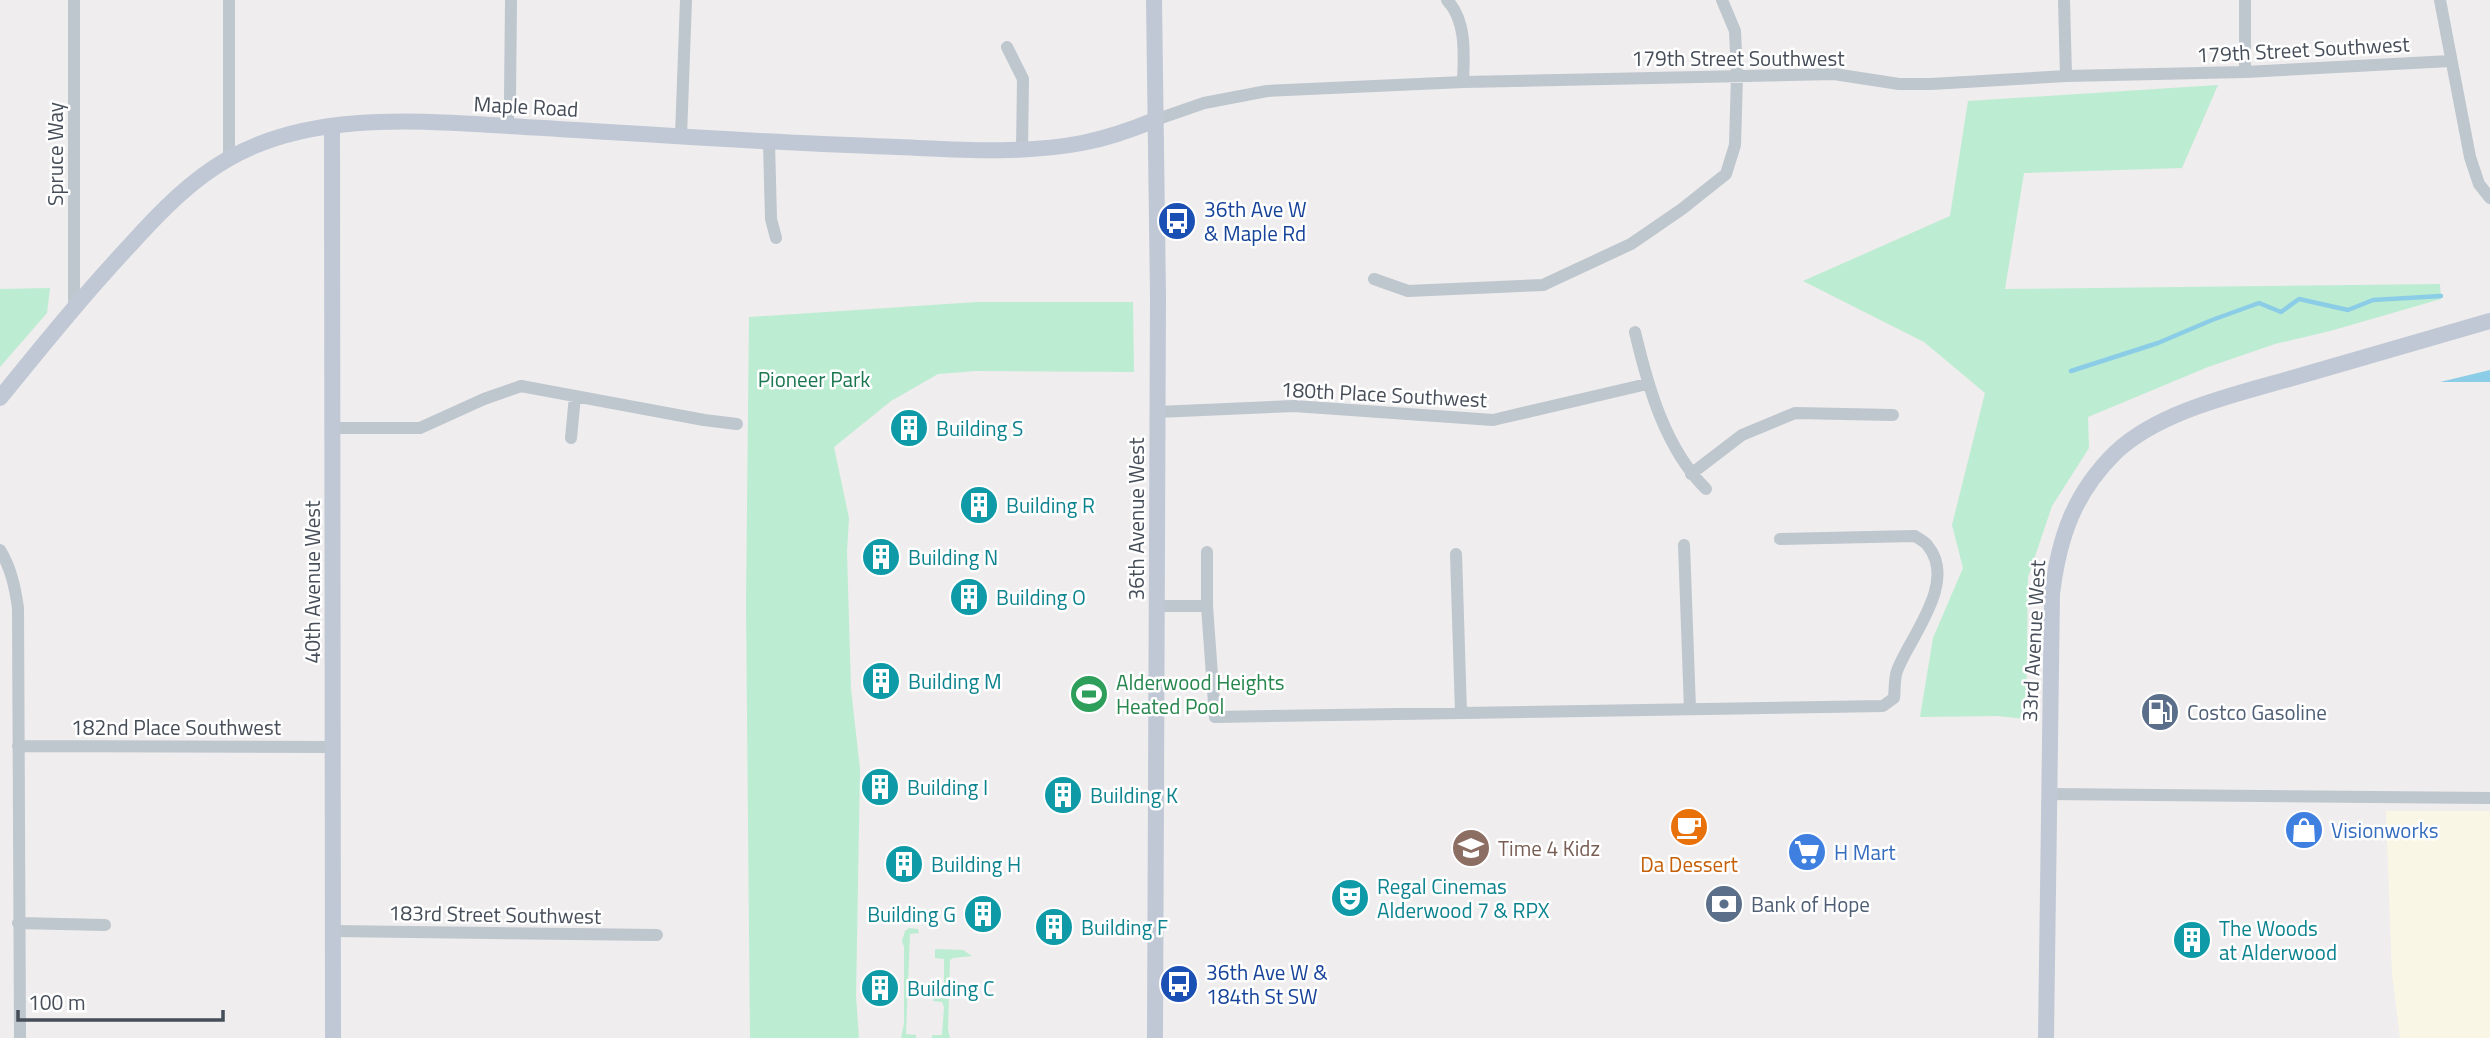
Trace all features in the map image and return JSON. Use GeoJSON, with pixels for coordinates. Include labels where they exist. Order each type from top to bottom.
{"type":"FeatureCollection","features":[{"type":"Feature","properties":{"kind":"street","name":"Spruce Way"},"geometry":{"type":"LineString","coordinates":[[74,0],[74,307]]}},
{"type":"Feature","properties":{"kind":"street"},"geometry":{"type":"LineString","coordinates":[[229,0],[229,158]]}},
{"type":"Feature","properties":{"kind":"street"},"geometry":{"type":"LineString","coordinates":[[507,126],[510,99],[511,0]]}},
{"type":"Feature","properties":{"kind":"street"},"geometry":{"type":"LineString","coordinates":[[681,136],[685,0]]}},
{"type":"Feature","properties":{"kind":"street","name":"36th Avenue West"},"geometry":{"type":"LineString","coordinates":[[1154,0],[1158,606],[1155,1038]]}},
{"type":"Feature","properties":{"kind":"street"},"geometry":{"type":"LineString","coordinates":[[1447,0],[1455,9],[1461,27],[1463,82]]}},
{"type":"Feature","properties":{"kind":"street"},"geometry":{"type":"LineString","coordinates":[[1374,279],[1408,290],[1543,285],[1631,244],[1726,174],[1735,145],[1737,76],[1735,31],[1723,0]]}},
{"type":"Feature","properties":{"kind":"street"},"geometry":{"type":"LineString","coordinates":[[2064,0],[2066,76]]}},
{"type":"Feature","properties":{"kind":"street"},"geometry":{"type":"LineString","coordinates":[[2245,0],[2245,72]]}},
{"type":"Feature","properties":{"kind":"street"},"geometry":{"type":"LineString","coordinates":[[2440,0],[2470,157],[2479,184],[2490,198]]}},
{"type":"Feature","properties":{"kind":"street"},"geometry":{"type":"LineString","coordinates":[[1007,47],[1023,79],[1022,150]]}},
{"type":"Feature","properties":{"kind":"street","name":"179th Street Southwest"},"geometry":{"type":"LineString","coordinates":[[1155,120],[1204,103],[1267,91],[1463,82],[1834,74],[1899,84],[1931,85],[2066,76],[2245,72],[2450,61]]}},
{"type":"Feature","properties":{"kind":"street","name":"Maple Road"},"geometry":{"type":"LineString","coordinates":[[0,398],[74,307],[159,214],[202,176],[229,158],[280,137],[332,126],[405,120],[769,143],[1022,150],[1082,143],[1123,133],[1155,120]]}},
{"type":"Feature","properties":{"kind":"street","name":"40th Avenue West"},"geometry":{"type":"LineString","coordinates":[[332,126],[333,1038]]}},
{"type":"Feature","properties":{"kind":"street"},"geometry":{"type":"LineString","coordinates":[[769,143],[771,219],[776,238]]}},
{"type":"Feature","properties":{"kind":"street","name":"33rd Avenue West"},"geometry":{"type":"LineString","coordinates":[[2046,1038],[2052,594],[2057,556],[2071,516],[2090,481],[2118,451],[2147,430],[2182,412],[2490,321]]}},
{"type":"Feature","properties":{"kind":"street"},"geometry":{"type":"LineString","coordinates":[[1635,332],[1647,384],[1691,474],[1706,489]]}},
{"type":"Feature","properties":{"kind":"street","name":"180th Place Southwest"},"geometry":{"type":"LineString","coordinates":[[1157,412],[1294,406],[1493,420],[1647,384]]}},
{"type":"Feature","properties":{"kind":"street"},"geometry":{"type":"LineString","coordinates":[[332,428],[420,428],[484,399],[521,386],[704,421],[737,424]]}},
{"type":"Feature","properties":{"kind":"street"},"geometry":{"type":"LineString","coordinates":[[571,438],[575,396]]}},
{"type":"Feature","properties":{"kind":"street"},"geometry":{"type":"LineString","coordinates":[[1691,474],[1742,435],[1795,413],[1894,415]]}},
{"type":"Feature","properties":{"kind":"street"},"geometry":{"type":"LineString","coordinates":[[1207,552],[1207,606],[1215,717],[1883,706],[1894,698],[1896,673],[1927,614],[1936,585],[1936,563],[1928,546],[1916,536],[1780,539]]}},
{"type":"Feature","properties":{"kind":"street"},"geometry":{"type":"LineString","coordinates":[[1684,545],[1690,709]]}},
{"type":"Feature","properties":{"kind":"street"},"geometry":{"type":"LineString","coordinates":[[0,550],[14,584],[18,608],[20,1038]]}},
{"type":"Feature","properties":{"kind":"street"},"geometry":{"type":"LineString","coordinates":[[1456,554],[1461,713]]}},
{"type":"Feature","properties":{"kind":"street"},"geometry":{"type":"LineString","coordinates":[[1158,606],[1207,606]]}},
{"type":"Feature","properties":{"kind":"street","name":"182nd Place Southwest"},"geometry":{"type":"LineString","coordinates":[[18,746],[333,747]]}},
{"type":"Feature","properties":{"kind":"street"},"geometry":{"type":"LineString","coordinates":[[2049,794],[2490,798]]}},
{"type":"Feature","properties":{"kind":"street"},"geometry":{"type":"LineString","coordinates":[[18,923],[106,925]]}},
{"type":"Feature","properties":{"kind":"street","name":"183rd Street Southwest"},"geometry":{"type":"LineString","coordinates":[[333,931],[657,935]]}},
{"type":"Feature","properties":{"kind":"shaded area"},"geometry":{"type":"Polygon","coordinates":[[[2386,811],[2490,811],[2490,1038],[2400,1038],[2392,974],[2386,811]]]}},
{"type":"Feature","properties":{"kind":"green space"},"geometry":{"type":"Polygon","coordinates":[[[2218,85],[2182,168],[2024,173],[2005,289],[2440,284],[2441,299],[2275,344],[2208,367],[2088,417],[2089,448],[2052,506],[2028,577],[2026,719],[1997,716],[1920,717],[1933,638],[1963,568],[1952,525],[1985,393],[1924,342],[1803,281],[1950,216],[1968,101],[2218,85]]]}},
{"type":"Feature","properties":{"kind":"green space"},"geometry":{"type":"Polygon","coordinates":[[[50,288],[47,313],[0,367],[0,289],[50,288]]]}},
{"type":"Feature","properties":{"kind":"green space","name":"Pioneer Park"},"geometry":{"type":"Polygon","coordinates":[[[977,302],[1133,302],[1134,372],[975,371],[938,374],[891,401],[834,447],[849,518],[847,552],[851,689],[860,769],[856,996],[859,1038],[750,1038],[746,604],[749,317],[977,302]]]}},
{"type":"Feature","properties":{"kind":"green space"},"geometry":{"type":"Polygon","coordinates":[[[909,928],[918,929],[919,933],[910,934],[906,1034],[916,1035],[916,1038],[901,1038],[904,1024],[902,941],[909,928]]]}},
{"type":"Feature","properties":{"kind":"green space"},"geometry":{"type":"Polygon","coordinates":[[[935,949],[963,950],[972,956],[950,960],[950,1038],[932,1038],[932,1035],[942,1035],[944,1007],[942,1002],[933,1001],[934,996],[944,995],[944,959],[935,958],[935,949]]]}},
{"type":"Feature","properties":{"kind":"water"},"geometry":{"type":"Polygon","coordinates":[[[2490,370],[2490,382],[2440,382],[2490,370]]]}},
{"type":"Feature","properties":{"kind":"water","name":"Alderwood Heights Heated Pool"},"geometry":{"type":"Polygon","coordinates":[[[1097,681],[1103,692],[1080,706],[1075,695],[1097,681]]]}},
{"type":"Feature","properties":{"kind":"waterway"},"geometry":{"type":"LineString","coordinates":[[2071,371],[2158,343],[2259,303],[2281,312],[2299,299],[2348,310],[2373,300],[2441,296]]}},
{"type":"Feature","properties":{"kind":"place","name":"36th Ave W & Maple Rd"},"geometry":{"type":"Point","coordinates":[1177,221]}},
{"type":"Feature","properties":{"kind":"place","name":"Building S"},"geometry":{"type":"Point","coordinates":[909,428]}},
{"type":"Feature","properties":{"kind":"place","name":"Building R"},"geometry":{"type":"Point","coordinates":[979,505]}},
{"type":"Feature","properties":{"kind":"place","name":"Building N"},"geometry":{"type":"Point","coordinates":[881,557]}},
{"type":"Feature","properties":{"kind":"place","name":"Building O"},"geometry":{"type":"Point","coordinates":[969,597]}},
{"type":"Feature","properties":{"kind":"place","name":"Building M"},"geometry":{"type":"Point","coordinates":[881,681]}},
{"type":"Feature","properties":{"kind":"place","name":"Alderwood Heights Heated Pool"},"geometry":{"type":"Point","coordinates":[1089,694]}},
{"type":"Feature","properties":{"kind":"place","name":"Costco Gasoline"},"geometry":{"type":"Point","coordinates":[2160,712]}},
{"type":"Feature","properties":{"kind":"place","name":"Building I"},"geometry":{"type":"Point","coordinates":[880,787]}},
{"type":"Feature","properties":{"kind":"place","name":"Building K"},"geometry":{"type":"Point","coordinates":[1063,795]}},
{"type":"Feature","properties":{"kind":"place","name":"Da Dessert"},"geometry":{"type":"Point","coordinates":[1689,827]}},
{"type":"Feature","properties":{"kind":"place","name":"Visionworks"},"geometry":{"type":"Point","coordinates":[2304,830]}},
{"type":"Feature","properties":{"kind":"place","name":"Time 4 Kidz"},"geometry":{"type":"Point","coordinates":[1471,848]}},
{"type":"Feature","properties":{"kind":"place","name":"H Mart"},"geometry":{"type":"Point","coordinates":[1807,852]}},
{"type":"Feature","properties":{"kind":"place","name":"Building H"},"geometry":{"type":"Point","coordinates":[904,864]}},
{"type":"Feature","properties":{"kind":"place","name":"Regal Cinemas Alderwood 7 & RPX"},"geometry":{"type":"Point","coordinates":[1350,898]}},
{"type":"Feature","properties":{"kind":"place","name":"Bank of Hope"},"geometry":{"type":"Point","coordinates":[1724,904]}},
{"type":"Feature","properties":{"kind":"place","name":"Building G"},"geometry":{"type":"Point","coordinates":[983,914]}},
{"type":"Feature","properties":{"kind":"place","name":"Building F"},"geometry":{"type":"Point","coordinates":[1054,927]}},
{"type":"Feature","properties":{"kind":"place","name":"The Woods at Alderwood"},"geometry":{"type":"Point","coordinates":[2192,940]}},
{"type":"Feature","properties":{"kind":"place","name":"36th Ave W & 184th St SW"},"geometry":{"type":"Point","coordinates":[1179,984]}},
{"type":"Feature","properties":{"kind":"place","name":"Building C"},"geometry":{"type":"Point","coordinates":[880,988]}}]}
